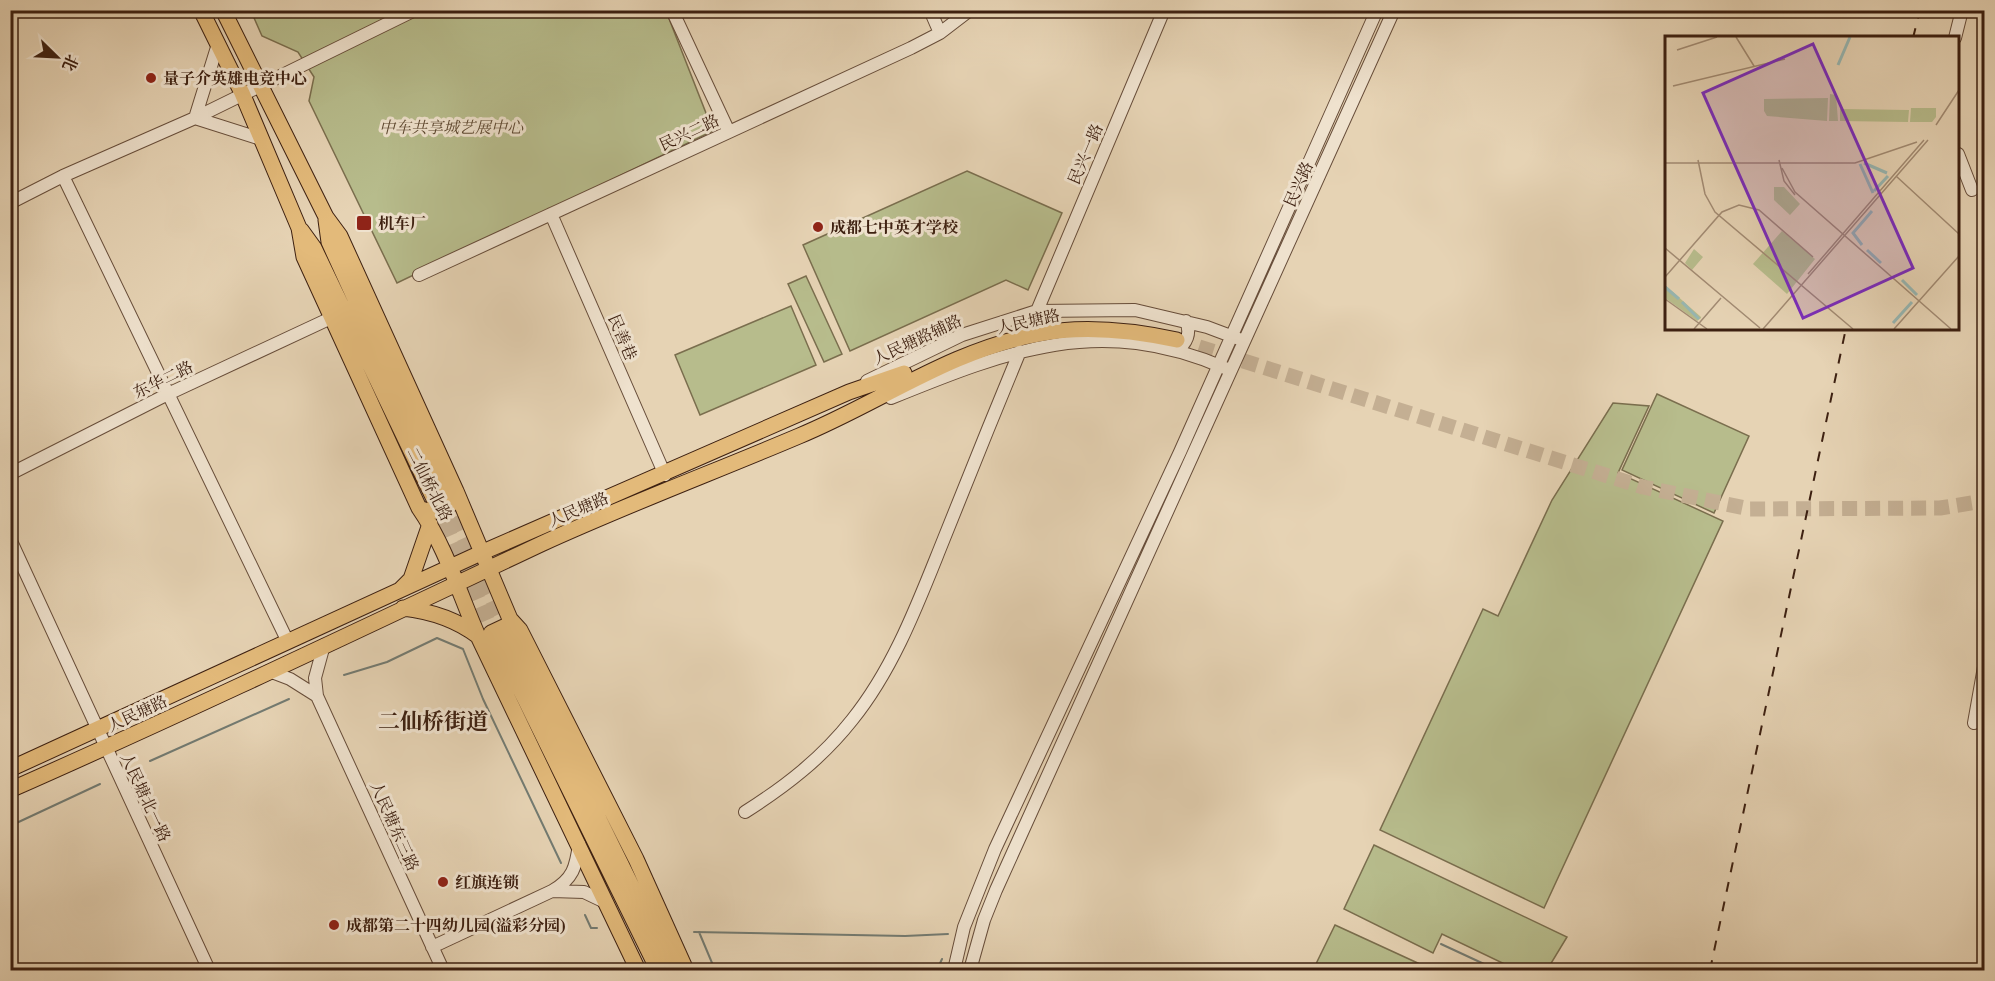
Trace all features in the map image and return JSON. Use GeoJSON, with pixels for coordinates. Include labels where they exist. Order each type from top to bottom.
{"type":"FeatureCollection","features":[{"type":"Feature","properties":{"kind":"main road","name":"二仙桥北路"},"geometry":{"type":"LineString","coordinates":[[201,10],[242,93],[299,228],[304,257],[419,508],[430,524],[478,636],[503,640],[579,843],[638,970]]}},
{"type":"Feature","properties":{"kind":"main road"},"geometry":{"type":"LineString","coordinates":[[223,10],[262,84],[326,217],[340,236],[446,496],[453,502],[447,508],[431,512],[419,508]]}},
{"type":"Feature","properties":{"kind":"main road"},"geometry":{"type":"LineString","coordinates":[[299,228],[314,248],[446,496],[483,552],[510,619],[503,640],[658,970]]}},
{"type":"Feature","properties":{"kind":"main road","name":"人民塘路"},"geometry":{"type":"LineString","coordinates":[[10,769],[483,552],[665,475],[849,392],[891,379],[962,347],[1037,324],[1101,320],[1179,336]]}},
{"type":"Feature","properties":{"kind":"main road","name":"人民塘路"},"geometry":{"type":"LineString","coordinates":[[10,790],[105,748],[543,543],[840,419],[888,391],[960,358],[1022,338],[1062,330],[1102,330],[1179,336]]}},
{"type":"Feature","properties":{"kind":"main road"},"geometry":{"type":"LineString","coordinates":[[399,591],[411,579],[430,524]]}},
{"type":"Feature","properties":{"kind":"main road"},"geometry":{"type":"LineString","coordinates":[[403,608],[425,611],[466,627],[478,636]]}},
{"type":"Feature","properties":{"kind":"main road"},"geometry":{"type":"LineString","coordinates":[[503,640],[673,970]]}},
{"type":"Feature","properties":{"kind":"main road"},"geometry":{"type":"LineString","coordinates":[[503,640],[636,860],[686,970]]}},
{"type":"Feature","properties":{"kind":"street"},"geometry":{"type":"LineString","coordinates":[[10,203],[63,176],[195,118],[415,10]]}},
{"type":"Feature","properties":{"kind":"street"},"geometry":{"type":"LineString","coordinates":[[672,10],[729,132]]}},
{"type":"Feature","properties":{"kind":"street"},"geometry":{"type":"LineString","coordinates":[[930,10],[940,33]]}},
{"type":"Feature","properties":{"kind":"street","name":"民兴二路"},"geometry":{"type":"LineString","coordinates":[[419,275],[940,33],[970,10]]}},
{"type":"Feature","properties":{"kind":"street","name":"民兴一路"},"geometry":{"type":"LineString","coordinates":[[1037,311],[1164,10]]}},
{"type":"Feature","properties":{"kind":"street","name":"民兴路"},"geometry":{"type":"LineString","coordinates":[[954,970],[968,916],[995,849],[1219,365],[1377,10]]}},
{"type":"Feature","properties":{"kind":"street","name":"民兴路"},"geometry":{"type":"LineString","coordinates":[[970,970],[984,920],[996,890],[1246,342],[1394,10]]}},
{"type":"Feature","properties":{"kind":"street"},"geometry":{"type":"LineString","coordinates":[[1956,36],[1962,10]]}},
{"type":"Feature","properties":{"kind":"street"},"geometry":{"type":"LineString","coordinates":[[195,118],[218,44]]}},
{"type":"Feature","properties":{"kind":"street"},"geometry":{"type":"LineString","coordinates":[[195,118],[261,139]]}},
{"type":"Feature","properties":{"kind":"street"},"geometry":{"type":"LineString","coordinates":[[1959,157],[1972,190]]}},
{"type":"Feature","properties":{"kind":"street"},"geometry":{"type":"LineString","coordinates":[[63,176],[288,642]]}},
{"type":"Feature","properties":{"kind":"street","name":"民善巷"},"geometry":{"type":"LineString","coordinates":[[551,213],[665,475]]}},
{"type":"Feature","properties":{"kind":"street","name":"人民塘路辅路"},"geometry":{"type":"LineString","coordinates":[[849,392],[886,370],[962,335],[1037,311],[1135,310],[1179,336],[1219,365],[1232,371]]}},
{"type":"Feature","properties":{"kind":"street","name":"东华二路"},"geometry":{"type":"LineString","coordinates":[[10,474],[168,394],[331,318]]}},
{"type":"Feature","properties":{"kind":"street","name":"人民塘路辅路"},"geometry":{"type":"LineString","coordinates":[[840,419],[978,363],[1045,344],[1179,336],[1232,336],[1246,342]]}},
{"type":"Feature","properties":{"kind":"street"},"geometry":{"type":"LineString","coordinates":[[745,812],[784,787],[820,756],[853,720],[881,679],[930,572],[1020,351]]}},
{"type":"Feature","properties":{"kind":"street","name":"人民塘北一路"},"geometry":{"type":"LineString","coordinates":[[10,539],[209,970]]}},
{"type":"Feature","properties":{"kind":"street","name":"人民塘东三路"},"geometry":{"type":"LineString","coordinates":[[324,645],[315,678],[317,696],[443,970]]}},
{"type":"Feature","properties":{"kind":"street"},"geometry":{"type":"LineString","coordinates":[[1974,723],[1984,667]]}},
{"type":"Feature","properties":{"kind":"street"},"geometry":{"type":"LineString","coordinates":[[269,671],[290,679],[317,696]]}},
{"type":"Feature","properties":{"kind":"street"},"geometry":{"type":"LineString","coordinates":[[432,947],[552,891],[571,877],[576,866],[579,843]]}},
{"type":"Feature","properties":{"kind":"street"},"geometry":{"type":"LineString","coordinates":[[552,891],[584,892],[607,903]]}},
{"type":"Feature","properties":{"kind":"green space","name":"中车共享城艺展中心"},"geometry":{"type":"Polygon","coordinates":[[[251,11],[666,11],[713,131],[397,283],[309,101],[314,77],[298,52],[262,36],[251,11]]]}},
{"type":"Feature","properties":{"kind":"green space"},"geometry":{"type":"Polygon","coordinates":[[[967,171],[1062,213],[1028,290],[1006,280],[850,351],[803,245],[967,171]]]}},
{"type":"Feature","properties":{"kind":"green space"},"geometry":{"type":"Polygon","coordinates":[[[806,276],[842,354],[824,362],[788,284],[806,276]]]}},
{"type":"Feature","properties":{"kind":"green space"},"geometry":{"type":"Polygon","coordinates":[[[791,306],[816,365],[700,415],[675,355],[791,306]]]}},
{"type":"Feature","properties":{"kind":"green space"},"geometry":{"type":"Polygon","coordinates":[[[1657,394],[1749,436],[1714,513],[1622,470],[1657,394]]]}},
{"type":"Feature","properties":{"kind":"green space"},"geometry":{"type":"Polygon","coordinates":[[[1613,403],[1649,406],[1618,473],[1723,521],[1544,908],[1380,830],[1483,609],[1498,616],[1552,500],[1613,403]]]}},
{"type":"Feature","properties":{"kind":"green space"},"geometry":{"type":"Polygon","coordinates":[[[1374,845],[1567,937],[1547,970],[1517,970],[1442,934],[1433,953],[1344,909],[1374,845]]]}},
{"type":"Feature","properties":{"kind":"green space"},"geometry":{"type":"Polygon","coordinates":[[[1335,925],[1422,965],[1420,970],[1313,970],[1335,925]]]}},
{"type":"Feature","properties":{"kind":"waterway"},"geometry":{"type":"LineString","coordinates":[[344,675],[387,662],[437,638],[463,649],[483,699],[561,863]]}},
{"type":"Feature","properties":{"kind":"waterway"},"geometry":{"type":"LineString","coordinates":[[150,761],[289,699]]}},
{"type":"Feature","properties":{"kind":"waterway"},"geometry":{"type":"LineString","coordinates":[[10,826],[100,784]]}},
{"type":"Feature","properties":{"kind":"waterway"},"geometry":{"type":"LineString","coordinates":[[585,915],[591,928],[597,928]]}},
{"type":"Feature","properties":{"kind":"waterway"},"geometry":{"type":"LineString","coordinates":[[694,932],[905,936],[948,934]]}},
{"type":"Feature","properties":{"kind":"waterway"},"geometry":{"type":"LineString","coordinates":[[699,932],[715,970]]}},
{"type":"Feature","properties":{"kind":"waterway"},"geometry":{"type":"LineString","coordinates":[[1441,944],[1497,970]]}},
{"type":"Feature","properties":{"kind":"waterway"},"geometry":{"type":"LineString","coordinates":[[937,970],[942,959]]}},
{"type":"Feature","properties":{"kind":"tunnel"},"geometry":{"type":"LineString","coordinates":[[1177,340],[1643,487],[1750,509],[1940,508],[1984,501]]}},
{"type":"Feature","properties":{"kind":"tunnel"},"geometry":{"type":"LineString","coordinates":[[445,496],[509,636]]}},
{"type":"Feature","properties":{"kind":"tunnel"},"geometry":{"type":"LineString","coordinates":[[435,501],[497,642]]}},
{"type":"Feature","properties":{"kind":"railway"},"geometry":{"type":"LineString","coordinates":[[1914,36],[1920,10]]}},
{"type":"Feature","properties":{"kind":"railway"},"geometry":{"type":"LineString","coordinates":[[1710,970],[1846,330]]}},
{"type":"Feature","properties":{"kind":"place","name":"量子介英雄电竞中心"},"geometry":{"type":"Point","coordinates":[151,78]}},
{"type":"Feature","properties":{"kind":"place","name":"机车厂"},"geometry":{"type":"Point","coordinates":[364,223]}},
{"type":"Feature","properties":{"kind":"place","name":"成都七中英才学校"},"geometry":{"type":"Point","coordinates":[818,227]}},
{"type":"Feature","properties":{"kind":"place","name":"红旗连锁"},"geometry":{"type":"Point","coordinates":[443,882]}},
{"type":"Feature","properties":{"kind":"place","name":"成都第二十四幼儿园(溢彩分园)"},"geometry":{"type":"Point","coordinates":[334,925]}},
{"type":"Feature","properties":{"kind":"district","name":"二仙桥街道"},"geometry":{"type":"Point","coordinates":[433,721]}}]}
